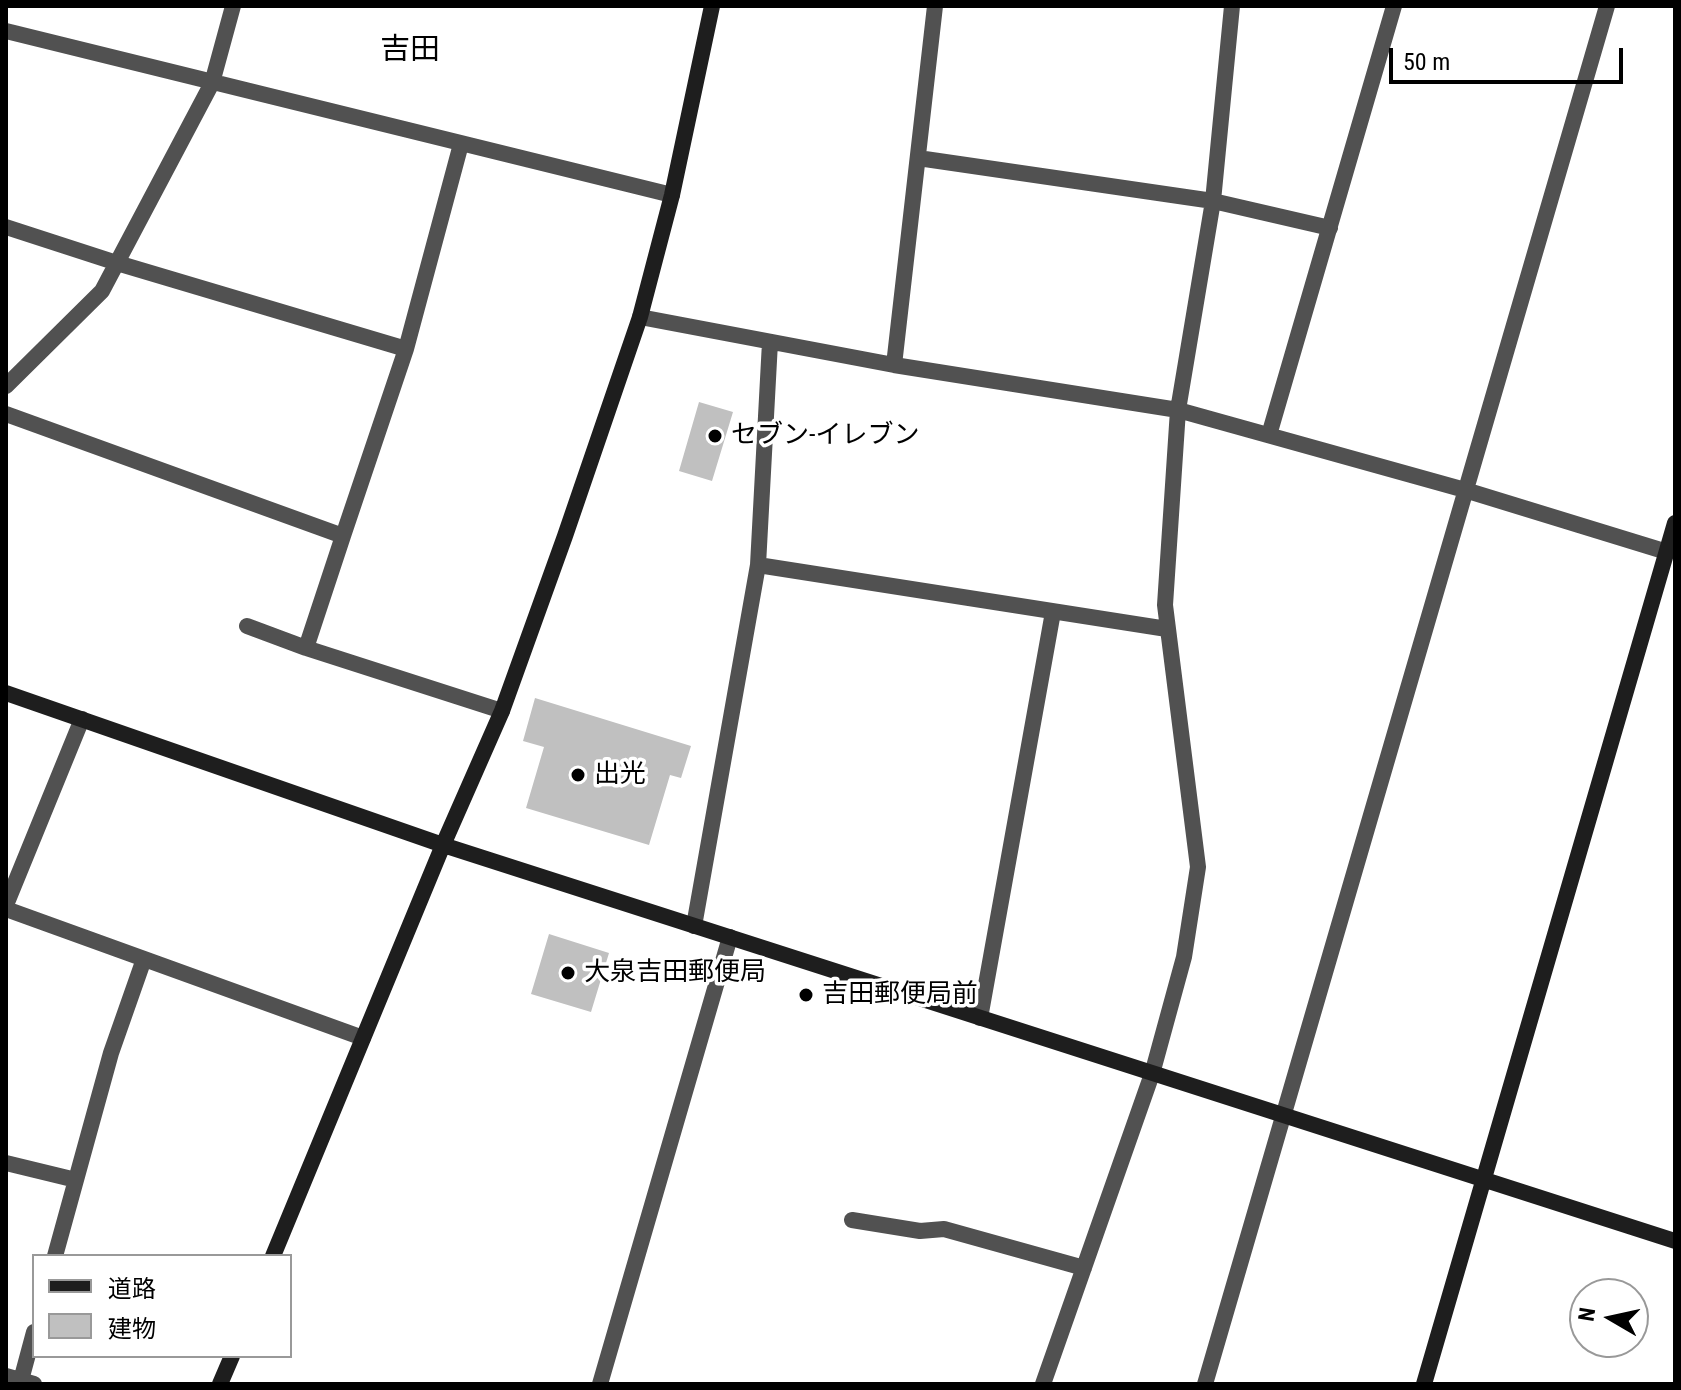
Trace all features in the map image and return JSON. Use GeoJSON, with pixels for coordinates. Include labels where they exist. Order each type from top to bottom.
{"type":"FeatureCollection","features":[{"type":"Feature","properties":{"kind":"street"},"geometry":{"type":"LineString","coordinates":[[6,386],[102,291],[212,83],[233,6]]}},
{"type":"Feature","properties":{"kind":"street"},"geometry":{"type":"LineString","coordinates":[[274,1254],[443,845],[502,711],[640,317],[672,195],[712,6]]}},
{"type":"Feature","properties":{"kind":"street"},"geometry":{"type":"LineString","coordinates":[[894,365],[935,6]]}},
{"type":"Feature","properties":{"kind":"street"},"geometry":{"type":"LineString","coordinates":[[1043,1384],[1152,1074],[1184,957],[1198,867],[1165,605],[1178,410],[1213,201],[1232,6]]}},
{"type":"Feature","properties":{"kind":"street"},"geometry":{"type":"LineString","coordinates":[[1269,435],[1394,6]]}},
{"type":"Feature","properties":{"kind":"street"},"geometry":{"type":"LineString","coordinates":[[1205,1384],[1607,6]]}},
{"type":"Feature","properties":{"kind":"street"},"geometry":{"type":"LineString","coordinates":[[6,31],[672,195]]}},
{"type":"Feature","properties":{"kind":"street"},"geometry":{"type":"LineString","coordinates":[[306,648],[406,349],[461,144]]}},
{"type":"Feature","properties":{"kind":"street"},"geometry":{"type":"LineString","coordinates":[[918,158],[1213,201],[1330,228]]}},
{"type":"Feature","properties":{"kind":"street"},"geometry":{"type":"LineString","coordinates":[[6,227],[406,349]]}},
{"type":"Feature","properties":{"kind":"street"},"geometry":{"type":"LineString","coordinates":[[640,317],[894,365],[1178,410],[1465,490],[1667,552]]}},
{"type":"Feature","properties":{"kind":"street"},"geometry":{"type":"LineString","coordinates":[[694,926],[758,565],[770,342]]}},
{"type":"Feature","properties":{"kind":"street"},"geometry":{"type":"LineString","coordinates":[[6,414],[343,536]]}},
{"type":"Feature","properties":{"kind":"street"},"geometry":{"type":"LineString","coordinates":[[1424,1384],[1675,523]]}},
{"type":"Feature","properties":{"kind":"street"},"geometry":{"type":"LineString","coordinates":[[758,565],[1167,629]]}},
{"type":"Feature","properties":{"kind":"street"},"geometry":{"type":"LineString","coordinates":[[980,1018],[1053,612]]}},
{"type":"Feature","properties":{"kind":"street"},"geometry":{"type":"LineString","coordinates":[[247,626],[502,711]]}},
{"type":"Feature","properties":{"kind":"street"},"geometry":{"type":"LineString","coordinates":[[6,693],[443,845],[1675,1241]]}},
{"type":"Feature","properties":{"kind":"street"},"geometry":{"type":"LineString","coordinates":[[82,719],[6,907],[363,1038]]}},
{"type":"Feature","properties":{"kind":"street"},"geometry":{"type":"LineString","coordinates":[[600,1384],[730,937]]}},
{"type":"Feature","properties":{"kind":"street"},"geometry":{"type":"LineString","coordinates":[[56,1254],[111,1053],[144,959]]}},
{"type":"Feature","properties":{"kind":"street"},"geometry":{"type":"LineString","coordinates":[[6,1163],[76,1180]]}},
{"type":"Feature","properties":{"kind":"street"},"geometry":{"type":"LineString","coordinates":[[852,1220],[920,1231],[944,1229],[1084,1268]]}},
{"type":"Feature","properties":{"kind":"street"},"geometry":{"type":"LineString","coordinates":[[20,1381],[32,1339]]}},
{"type":"Feature","properties":{"kind":"street"},"geometry":{"type":"LineString","coordinates":[[220,1384],[231,1358]]}},
{"type":"Feature","properties":{"kind":"building"},"geometry":{"type":"Polygon","coordinates":[[[699,402],[733,412],[712,481],[679,471],[699,402]]]}},
{"type":"Feature","properties":{"kind":"building"},"geometry":{"type":"Polygon","coordinates":[[[535,698],[691,746],[681,778],[670,775],[649,845],[526,808],[544,747],[523,741],[535,698]]]}},
{"type":"Feature","properties":{"kind":"building"},"geometry":{"type":"Polygon","coordinates":[[[549,934],[609,953],[591,1012],[531,994],[549,934]]]}},
{"type":"Feature","properties":{"kind":"place","name":"セブン-イレブン"},"geometry":{"type":"Point","coordinates":[715,436]}},
{"type":"Feature","properties":{"kind":"place","name":"出光"},"geometry":{"type":"Point","coordinates":[578,775]}},
{"type":"Feature","properties":{"kind":"place","name":"大泉吉田郵便局"},"geometry":{"type":"Point","coordinates":[568,973]}},
{"type":"Feature","properties":{"kind":"place","name":"吉田郵便局前"},"geometry":{"type":"Point","coordinates":[806,995]}},
{"type":"Feature","properties":{"kind":"district","name":"吉田"},"geometry":{"type":"Point","coordinates":[410,51]}}]}
